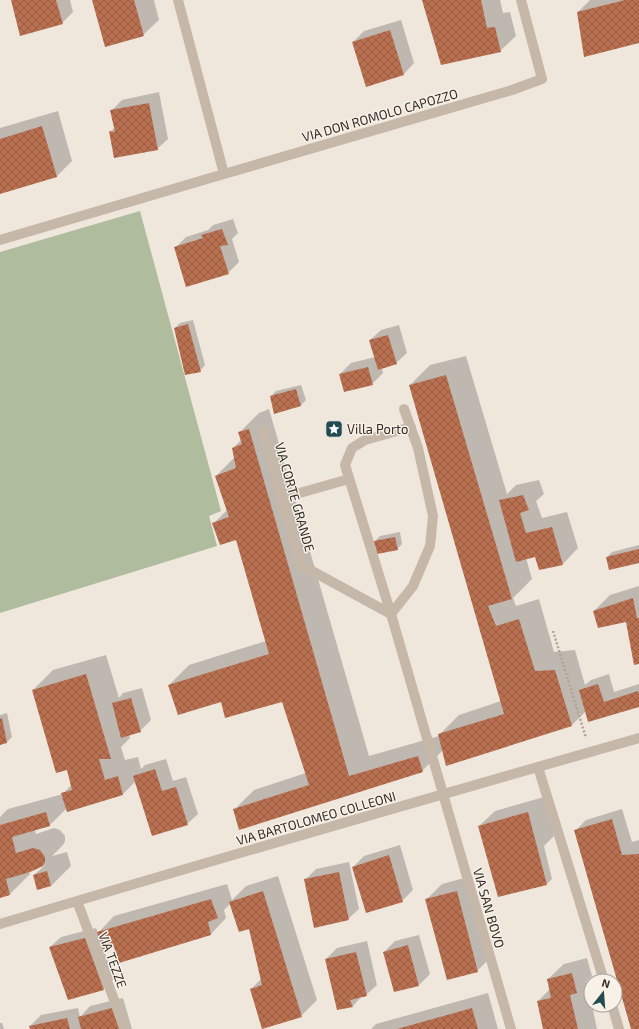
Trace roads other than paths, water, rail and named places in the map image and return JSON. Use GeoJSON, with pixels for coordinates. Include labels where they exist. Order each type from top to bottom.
{"type":"FeatureCollection","features":[{"type":"Feature","properties":{"kind":"street"},"geometry":{"type":"LineString","coordinates":[[178,0],[224,174]]}},
{"type":"Feature","properties":{"kind":"street","name":"VIA DON ROMOLO CAPOZZO"},"geometry":{"type":"LineString","coordinates":[[0,240],[512,90],[542,79],[521,0]]}},
{"type":"Feature","properties":{"kind":"street"},"geometry":{"type":"LineString","coordinates":[[391,614],[413,586],[430,546],[434,516],[418,448],[404,409]]}},
{"type":"Feature","properties":{"kind":"street"},"geometry":{"type":"LineString","coordinates":[[410,427],[365,440],[352,448],[345,465],[391,614],[443,794]]}},
{"type":"Feature","properties":{"kind":"street","name":"VIA CORTE GRANDE"},"geometry":{"type":"LineString","coordinates":[[263,431],[301,565],[391,614]]}},
{"type":"Feature","properties":{"kind":"street"},"geometry":{"type":"LineString","coordinates":[[282,498],[349,479]]}},
{"type":"Feature","properties":{"kind":"street","name":"VIA BARTOLOMEO COLLEONI"},"geometry":{"type":"LineString","coordinates":[[0,924],[77,900],[639,738]]}},
{"type":"Feature","properties":{"kind":"street"},"geometry":{"type":"LineString","coordinates":[[538,767],[602,973]]}},
{"type":"Feature","properties":{"kind":"street","name":"VIA SAN BOVO"},"geometry":{"type":"LineString","coordinates":[[443,794],[511,1029]]}},
{"type":"Feature","properties":{"kind":"street","name":"VIA TEZZE"},"geometry":{"type":"LineString","coordinates":[[77,900],[125,1029]]}},
{"type":"Feature","properties":{"kind":"street"},"geometry":{"type":"LineString","coordinates":[[614,1013],[619,1029]]}},
{"type":"Feature","properties":{"kind":"place","name":"Villa Porto"},"geometry":{"type":"Point","coordinates":[334,429]}}]}
